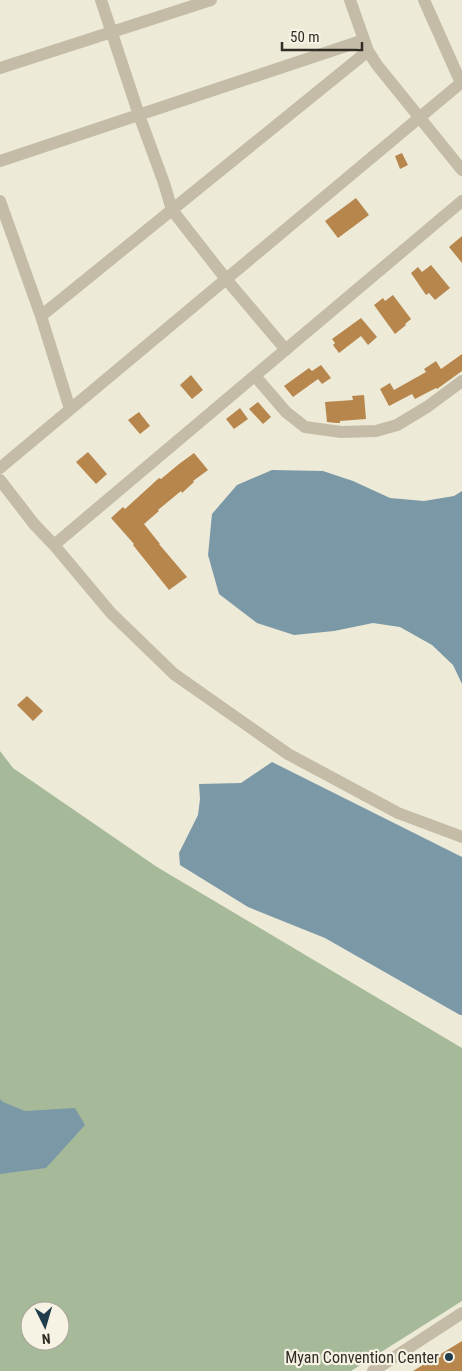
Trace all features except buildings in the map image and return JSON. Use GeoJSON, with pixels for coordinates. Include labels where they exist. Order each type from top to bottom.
{"type":"FeatureCollection","features":[{"type":"Feature","properties":{"kind":"street"},"geometry":{"type":"LineString","coordinates":[[101,0],[172,210],[226,279],[286,350]]}},
{"type":"Feature","properties":{"kind":"street"},"geometry":{"type":"LineString","coordinates":[[0,68],[212,0]]}},
{"type":"Feature","properties":{"kind":"street"},"geometry":{"type":"LineString","coordinates":[[350,0],[366,46],[376,65],[462,170]]}},
{"type":"Feature","properties":{"kind":"street"},"geometry":{"type":"LineString","coordinates":[[0,468],[461,83],[424,0]]}},
{"type":"Feature","properties":{"kind":"street"},"geometry":{"type":"LineString","coordinates":[[0,160],[139,115],[366,46]]}},
{"type":"Feature","properties":{"kind":"street"},"geometry":{"type":"LineString","coordinates":[[40,316],[172,210],[366,46]]}},
{"type":"Feature","properties":{"kind":"street"},"geometry":{"type":"LineString","coordinates":[[0,201],[70,409]]}},
{"type":"Feature","properties":{"kind":"street"},"geometry":{"type":"LineString","coordinates":[[54,545],[462,201]]}},
{"type":"Feature","properties":{"kind":"street"},"geometry":{"type":"LineString","coordinates":[[255,376],[286,412],[305,427],[340,432],[376,431],[398,425],[427,408],[462,381]]}},
{"type":"Feature","properties":{"kind":"street"},"geometry":{"type":"LineString","coordinates":[[0,480],[34,524],[54,545],[110,613],[174,674],[288,754],[398,813],[462,837]]}},
{"type":"Feature","properties":{"kind":"street"},"geometry":{"type":"LineString","coordinates":[[373,1371],[462,1314]]}},
{"type":"Feature","properties":{"kind":"green space"},"geometry":{"type":"Polygon","coordinates":[[[0,751],[13,768],[157,867],[462,1048],[462,1301],[351,1371],[0,1371],[0,751]]]}},
{"type":"Feature","properties":{"kind":"water"},"geometry":{"type":"Polygon","coordinates":[[[272,470],[323,471],[353,481],[390,498],[424,501],[454,496],[462,491],[462,684],[453,665],[432,645],[400,627],[373,623],[334,631],[294,635],[257,623],[219,594],[208,555],[212,514],[237,485],[272,470]]]}},
{"type":"Feature","properties":{"kind":"water"},"geometry":{"type":"Polygon","coordinates":[[[272,762],[462,857],[462,1015],[325,938],[248,907],[180,865],[179,853],[198,815],[199,784],[241,783],[272,762]]]}},
{"type":"Feature","properties":{"kind":"water"},"geometry":{"type":"Polygon","coordinates":[[[0,1099],[25,1111],[75,1108],[85,1125],[46,1168],[0,1174],[0,1099]]]}},
{"type":"Feature","properties":{"kind":"place","name":"Myan Convention Center"},"geometry":{"type":"Point","coordinates":[449,1357]}}]}
